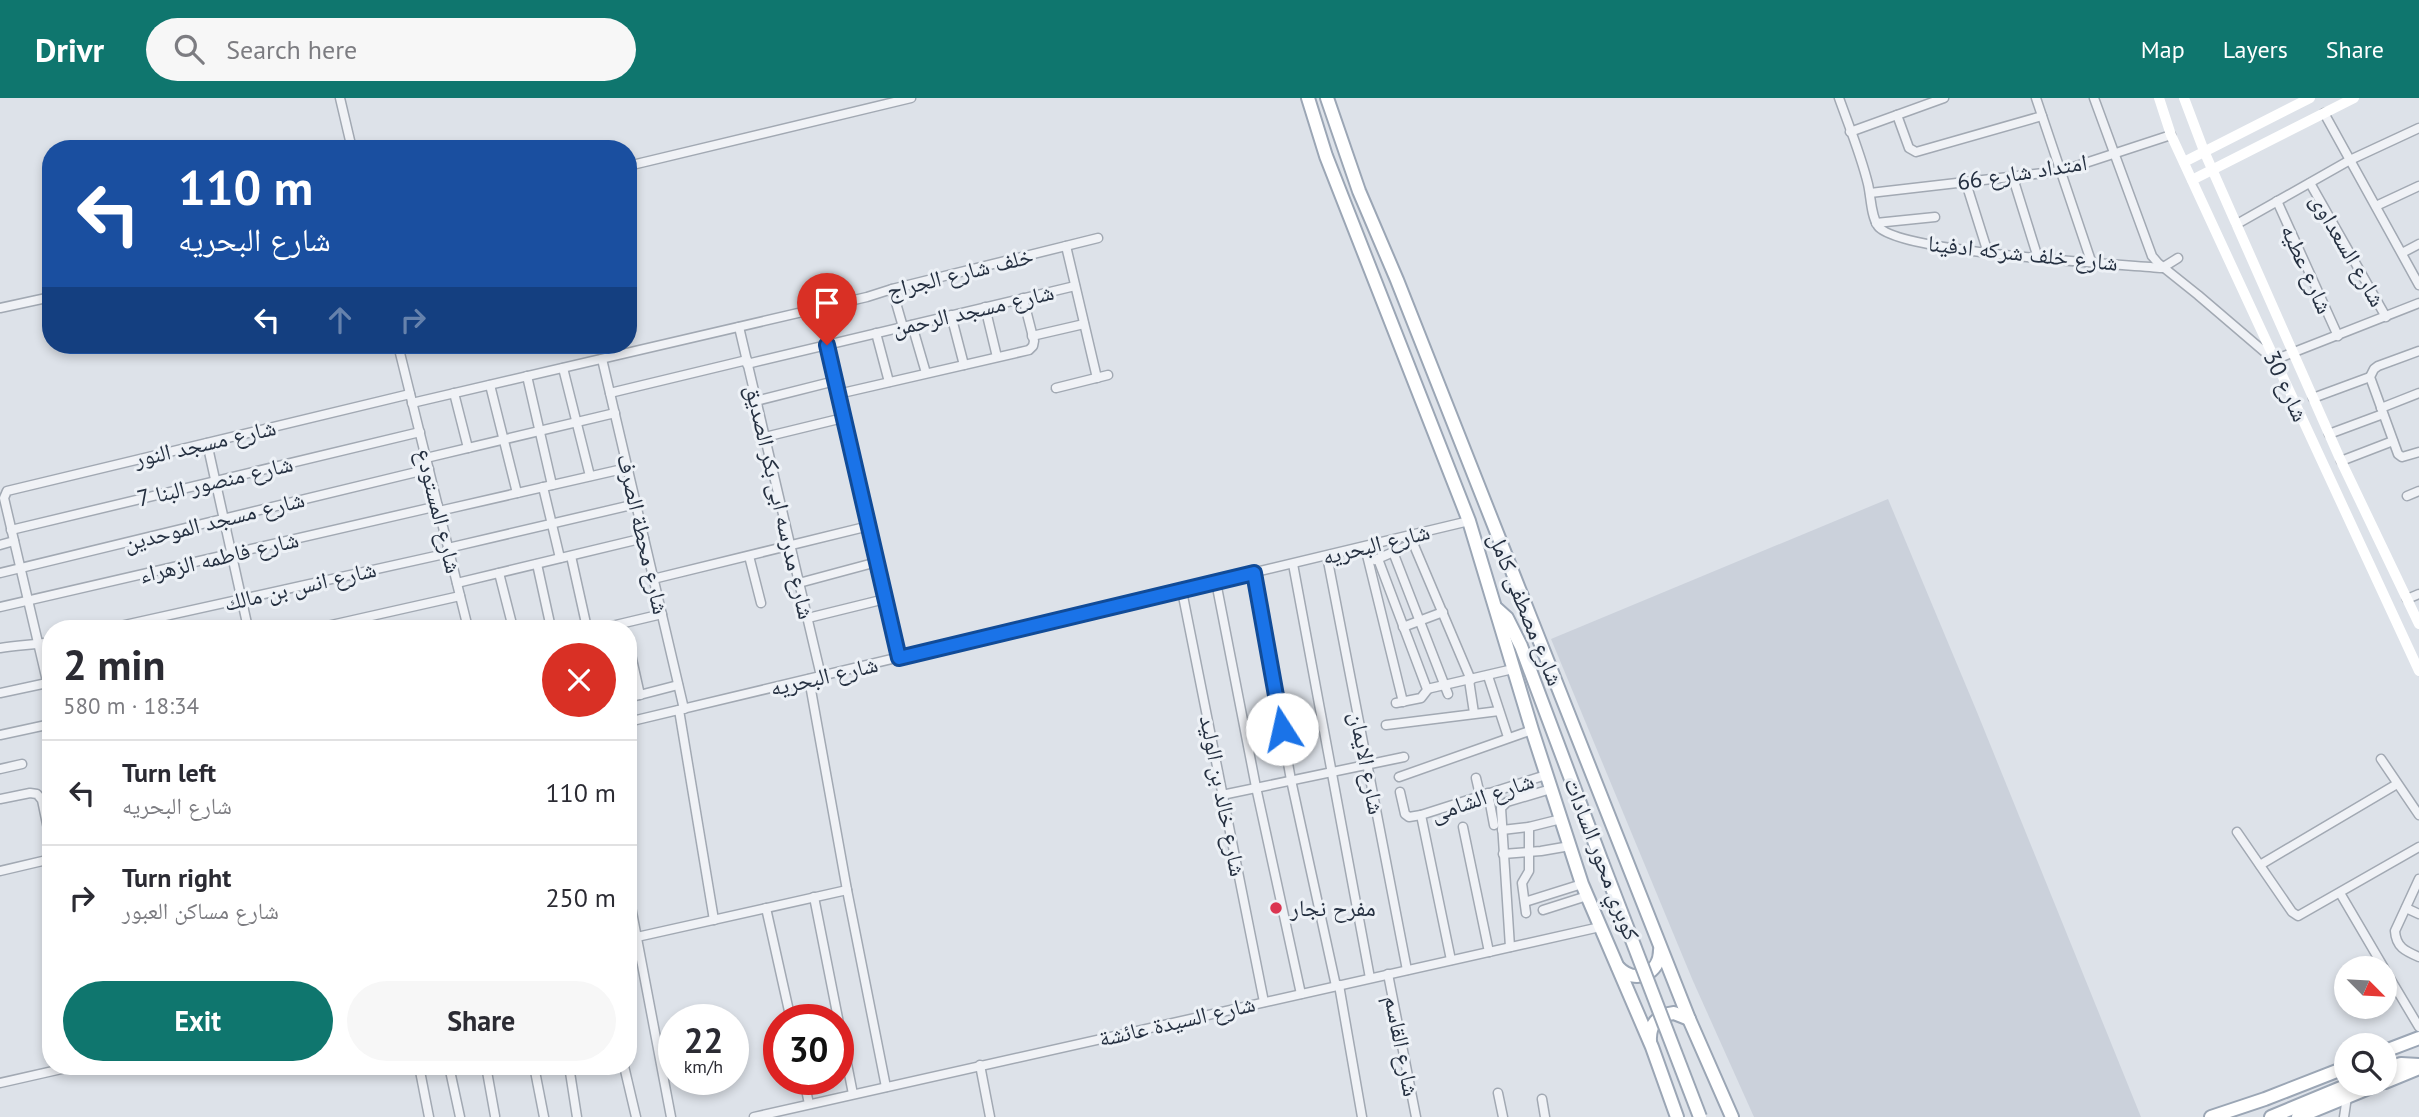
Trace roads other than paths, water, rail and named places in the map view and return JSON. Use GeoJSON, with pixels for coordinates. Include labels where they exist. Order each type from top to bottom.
{"type":"FeatureCollection","features":[{"type":"Feature","properties":{"kind":"main road","name":"شارع مصطفى كامل"},"geometry":{"type":"LineString","coordinates":[[1308,98],[1326,156],[1469,521],[1546,775],[1585,890],[1652,1047],[1677,1117]]}},
{"type":"Feature","properties":{"kind":"main road","name":"شارع مصطفى كامل"},"geometry":{"type":"LineString","coordinates":[[1327,98],[1359,191],[1397,280],[1689,1019],[1732,1117]]}},
{"type":"Feature","properties":{"kind":"main road","name":"كوبري محور السادات"},"geometry":{"type":"LineString","coordinates":[[1495,606],[1507,618],[1521,646],[1700,1117]]}},
{"type":"Feature","properties":{"kind":"main road"},"geometry":{"type":"LineString","coordinates":[[1617,967],[1629,976],[1636,977],[1650,972],[1659,961],[1660,946]]}},
{"type":"Feature","properties":{"kind":"main road"},"geometry":{"type":"LineString","coordinates":[[1652,1047],[1650,1031],[1659,1018],[1674,1013],[1689,1019]]}},
{"type":"Feature","properties":{"kind":"main road"},"geometry":{"type":"LineString","coordinates":[[2397,1046],[2419,1038]]}},
{"type":"Feature","properties":{"kind":"main road"},"geometry":{"type":"LineString","coordinates":[[2397,1065],[2419,1067]]}},
{"type":"Feature","properties":{"kind":"main road"},"geometry":{"type":"LineString","coordinates":[[2397,1076],[2419,1067]]}},
{"type":"Feature","properties":{"kind":"main road"},"geometry":{"type":"LineString","coordinates":[[2211,1117],[2334,1072]]}},
{"type":"Feature","properties":{"kind":"main road"},"geometry":{"type":"LineString","coordinates":[[2271,1117],[2334,1091]]}},
{"type":"Feature","properties":{"kind":"main road"},"geometry":{"type":"LineString","coordinates":[[2298,1117],[2347,1097]]}},
{"type":"Feature","properties":{"kind":"street"},"geometry":{"type":"LineString","coordinates":[[340,98],[350,140]]}},
{"type":"Feature","properties":{"kind":"street"},"geometry":{"type":"LineString","coordinates":[[637,164],[911,98]]}},
{"type":"Feature","properties":{"kind":"street"},"geometry":{"type":"LineString","coordinates":[[1839,98],[1870,193],[1876,223],[1935,217]]}},
{"type":"Feature","properties":{"kind":"street"},"geometry":{"type":"LineString","coordinates":[[1850,132],[1944,98]]}},
{"type":"Feature","properties":{"kind":"street"},"geometry":{"type":"LineString","coordinates":[[2036,98],[2091,261]]}},
{"type":"Feature","properties":{"kind":"street"},"geometry":{"type":"LineString","coordinates":[[2094,98],[2113,156],[2152,256],[2162,268],[2274,360],[2419,303]]}},
{"type":"Feature","properties":{"kind":"street","name":"شارع 30"},"geometry":{"type":"LineString","coordinates":[[2159,98],[2171,135],[2419,671]]}},
{"type":"Feature","properties":{"kind":"street","name":"شارع 30"},"geometry":{"type":"LineString","coordinates":[[2183,98],[2212,170],[2341,461],[2419,624]]}},
{"type":"Feature","properties":{"kind":"street"},"geometry":{"type":"LineString","coordinates":[[2184,162],[2311,98]]}},
{"type":"Feature","properties":{"kind":"street"},"geometry":{"type":"LineString","coordinates":[[2192,180],[2354,98]]}},
{"type":"Feature","properties":{"kind":"street"},"geometry":{"type":"LineString","coordinates":[[2324,113],[2419,285]]}},
{"type":"Feature","properties":{"kind":"street"},"geometry":{"type":"LineString","coordinates":[[1897,115],[1909,148],[1916,152],[2042,116]]}},
{"type":"Feature","properties":{"kind":"street"},"geometry":{"type":"LineString","coordinates":[[2237,224],[2350,160],[2419,128]]}},
{"type":"Feature","properties":{"kind":"street","name":"امتداد شارع 66"},"geometry":{"type":"LineString","coordinates":[[1870,193],[2061,171],[2171,135]]}},
{"type":"Feature","properties":{"kind":"street"},"geometry":{"type":"LineString","coordinates":[[2013,178],[2038,258]]}},
{"type":"Feature","properties":{"kind":"street"},"geometry":{"type":"LineString","coordinates":[[1966,183],[1987,253]]}},
{"type":"Feature","properties":{"kind":"street","name":"شارع السعداوى"},"geometry":{"type":"LineString","coordinates":[[2310,183],[2386,317]]}},
{"type":"Feature","properties":{"kind":"street"},"geometry":{"type":"LineString","coordinates":[[2376,206],[2419,186]]}},
{"type":"Feature","properties":{"kind":"street","name":"شارع عطيه"},"geometry":{"type":"LineString","coordinates":[[2277,201],[2337,336]]}},
{"type":"Feature","properties":{"kind":"street","name":"شارع خلف شركه ادفينا"},"geometry":{"type":"LineString","coordinates":[[1876,223],[1883,230],[1906,239],[1987,253],[2162,268]]}},
{"type":"Feature","properties":{"kind":"street","name":"خلف شارع الجراج"},"geometry":{"type":"LineString","coordinates":[[637,351],[1098,239]]}},
{"type":"Feature","properties":{"kind":"street"},"geometry":{"type":"LineString","coordinates":[[2402,253],[2419,244]]}},
{"type":"Feature","properties":{"kind":"street"},"geometry":{"type":"LineString","coordinates":[[1066,246],[1097,378]]}},
{"type":"Feature","properties":{"kind":"street"},"geometry":{"type":"LineString","coordinates":[[2162,268],[2178,258]]}},
{"type":"Feature","properties":{"kind":"street","name":"شارع مسجد الرحمن"},"geometry":{"type":"LineString","coordinates":[[610,393],[1075,286]]}},
{"type":"Feature","properties":{"kind":"street"},"geometry":{"type":"LineString","coordinates":[[892,289],[926,373]]}},
{"type":"Feature","properties":{"kind":"street"},"geometry":{"type":"LineString","coordinates":[[838,394],[1031,348],[1034,344],[1024,298]]}},
{"type":"Feature","properties":{"kind":"street"},"geometry":{"type":"LineString","coordinates":[[0,308],[42,299]]}},
{"type":"Feature","properties":{"kind":"street"},"geometry":{"type":"LineString","coordinates":[[985,307],[997,357]]}},
{"type":"Feature","properties":{"kind":"street"},"geometry":{"type":"LineString","coordinates":[[951,315],[964,365]]}},
{"type":"Feature","properties":{"kind":"street"},"geometry":{"type":"LineString","coordinates":[[1032,336],[1084,324]]}},
{"type":"Feature","properties":{"kind":"street","name":"شارع مدرسه ابى بكر الصديق"},"geometry":{"type":"LineString","coordinates":[[739,327],[821,676]]}},
{"type":"Feature","properties":{"kind":"street"},"geometry":{"type":"LineString","coordinates":[[876,333],[890,382]]}},
{"type":"Feature","properties":{"kind":"street"},"geometry":{"type":"LineString","coordinates":[[827,345],[899,658]]}},
{"type":"Feature","properties":{"kind":"street"},"geometry":{"type":"LineString","coordinates":[[2419,351],[2378,366],[2370,379],[2400,456],[2419,452]]}},
{"type":"Feature","properties":{"kind":"street","name":"شارع المستودع"},"geometry":{"type":"LineString","coordinates":[[400,354],[466,620]]}},
{"type":"Feature","properties":{"kind":"street","name":"خلف شارع الجراج"},"geometry":{"type":"LineString","coordinates":[[411,398],[454,393],[623,354]]}},
{"type":"Feature","properties":{"kind":"street","name":"شارع محطة الصرف"},"geometry":{"type":"LineString","coordinates":[[602,359],[678,685],[714,920]]}},
{"type":"Feature","properties":{"kind":"street"},"geometry":{"type":"LineString","coordinates":[[563,368],[590,476]]}},
{"type":"Feature","properties":{"kind":"street"},"geometry":{"type":"LineString","coordinates":[[1056,387],[1108,375]]}},
{"type":"Feature","properties":{"kind":"street"},"geometry":{"type":"LineString","coordinates":[[527,376],[540,431],[552,524],[560,558]]}},
{"type":"Feature","properties":{"kind":"street"},"geometry":{"type":"LineString","coordinates":[[2313,398],[2370,379]]}},
{"type":"Feature","properties":{"kind":"street"},"geometry":{"type":"LineString","coordinates":[[756,401],[835,381]]}},
{"type":"Feature","properties":{"kind":"street"},"geometry":{"type":"LineString","coordinates":[[489,385],[517,493]]}},
{"type":"Feature","properties":{"kind":"street"},"geometry":{"type":"LineString","coordinates":[[454,393],[468,448]]}},
{"type":"Feature","properties":{"kind":"street"},"geometry":{"type":"LineString","coordinates":[[2329,434],[2418,396]]}},
{"type":"Feature","properties":{"kind":"street","name":"شارع مسجد النور"},"geometry":{"type":"LineString","coordinates":[[4,515],[4,498],[9,490],[411,398]]}},
{"type":"Feature","properties":{"kind":"street"},"geometry":{"type":"LineString","coordinates":[[426,458],[615,414]]}},
{"type":"Feature","properties":{"kind":"street"},"geometry":{"type":"LineString","coordinates":[[765,437],[844,418]]}},
{"type":"Feature","properties":{"kind":"street","name":"شارع منصور البنا 7"},"geometry":{"type":"LineString","coordinates":[[11,530],[419,432]]}},
{"type":"Feature","properties":{"kind":"street"},"geometry":{"type":"LineString","coordinates":[[2341,461],[2393,441]]}},
{"type":"Feature","properties":{"kind":"street"},"geometry":{"type":"LineString","coordinates":[[206,443],[245,620]]}},
{"type":"Feature","properties":{"kind":"street","name":"شارع فاطمه الزهراء"},"geometry":{"type":"LineString","coordinates":[[0,607],[628,468]]}},
{"type":"Feature","properties":{"kind":"street","name":"شارع مسجد الموحدين"},"geometry":{"type":"LineString","coordinates":[[0,573],[429,469]]}},
{"type":"Feature","properties":{"kind":"street"},"geometry":{"type":"LineString","coordinates":[[2407,496],[2419,491]]}},
{"type":"Feature","properties":{"kind":"street","name":"شارع انس بن مالك"},"geometry":{"type":"LineString","coordinates":[[147,620],[636,504]]}},
{"type":"Feature","properties":{"kind":"street"},"geometry":{"type":"LineString","coordinates":[[4,515],[14,541],[42,660]]}},
{"type":"Feature","properties":{"kind":"street","name":"شارع البحريه"},"geometry":{"type":"LineString","coordinates":[[637,720],[1365,547],[1412,540],[1469,521]]}},
{"type":"Feature","properties":{"kind":"street"},"geometry":{"type":"LineString","coordinates":[[653,579],[869,526]]}},
{"type":"Feature","properties":{"kind":"street"},"geometry":{"type":"LineString","coordinates":[[457,583],[644,538]]}},
{"type":"Feature","properties":{"kind":"street"},"geometry":{"type":"LineString","coordinates":[[1369,563],[1412,540],[1470,680],[1475,713]]}},
{"type":"Feature","properties":{"kind":"street"},"geometry":{"type":"LineString","coordinates":[[0,545],[14,541]]}},
{"type":"Feature","properties":{"kind":"street"},"geometry":{"type":"LineString","coordinates":[[1365,547],[1399,702],[1422,698],[1428,689]]}},
{"type":"Feature","properties":{"kind":"street"},"geometry":{"type":"LineString","coordinates":[[1393,552],[1446,690]]}},
{"type":"Feature","properties":{"kind":"street"},"geometry":{"type":"LineString","coordinates":[[571,556],[585,620]]}},
{"type":"Feature","properties":{"kind":"street"},"geometry":{"type":"LineString","coordinates":[[749,556],[761,603]]}},
{"type":"Feature","properties":{"kind":"street","name":"شارع الايمان"},"geometry":{"type":"LineString","coordinates":[[1327,556],[1407,970]]}},
{"type":"Feature","properties":{"kind":"street"},"geometry":{"type":"LineString","coordinates":[[1378,559],[1428,689]]}},
{"type":"Feature","properties":{"kind":"street"},"geometry":{"type":"LineString","coordinates":[[799,583],[877,562]]}},
{"type":"Feature","properties":{"kind":"street"},"geometry":{"type":"LineString","coordinates":[[537,564],[549,620]]}},
{"type":"Feature","properties":{"kind":"street"},"geometry":{"type":"LineString","coordinates":[[1293,564],[1370,978]]}},
{"type":"Feature","properties":{"kind":"street"},"geometry":{"type":"LineString","coordinates":[[499,572],[511,620]]}},
{"type":"Feature","properties":{"kind":"street"},"geometry":{"type":"LineString","coordinates":[[1254,573],[1292,780],[1337,986],[1362,1117]]}},
{"type":"Feature","properties":{"kind":"street"},"geometry":{"type":"LineString","coordinates":[[1216,582],[1256,788],[1301,994]]}},
{"type":"Feature","properties":{"kind":"street","name":"شارع خالد بن الوليد"},"geometry":{"type":"LineString","coordinates":[[1182,591],[1264,1002]]}},
{"type":"Feature","properties":{"kind":"street"},"geometry":{"type":"LineString","coordinates":[[2407,599],[2419,594]]}},
{"type":"Feature","properties":{"kind":"street"},"geometry":{"type":"LineString","coordinates":[[354,620],[460,596]]}},
{"type":"Feature","properties":{"kind":"street"},"geometry":{"type":"LineString","coordinates":[[808,618],[886,599]]}},
{"type":"Feature","properties":{"kind":"street"},"geometry":{"type":"LineString","coordinates":[[1403,627],[1443,612]]}},
{"type":"Feature","properties":{"kind":"street"},"geometry":{"type":"LineString","coordinates":[[637,622],[662,614]]}},
{"type":"Feature","properties":{"kind":"street"},"geometry":{"type":"LineString","coordinates":[[0,648],[24,643],[42,643]]}},
{"type":"Feature","properties":{"kind":"street"},"geometry":{"type":"LineString","coordinates":[[1428,689],[1446,690],[1470,680],[1513,669]]}},
{"type":"Feature","properties":{"kind":"street"},"geometry":{"type":"LineString","coordinates":[[1488,676],[1508,737]]}},
{"type":"Feature","properties":{"kind":"street"},"geometry":{"type":"LineString","coordinates":[[809,679],[886,1087]]}},
{"type":"Feature","properties":{"kind":"street"},"geometry":{"type":"LineString","coordinates":[[637,681],[640,695]]}},
{"type":"Feature","properties":{"kind":"street"},"geometry":{"type":"LineString","coordinates":[[637,696],[678,685]]}},
{"type":"Feature","properties":{"kind":"street"},"geometry":{"type":"LineString","coordinates":[[0,693],[42,690]]}},
{"type":"Feature","properties":{"kind":"street"},"geometry":{"type":"LineString","coordinates":[[1385,725],[1499,711]]}},
{"type":"Feature","properties":{"kind":"street"},"geometry":{"type":"LineString","coordinates":[[0,735],[42,726]]}},
{"type":"Feature","properties":{"kind":"street"},"geometry":{"type":"LineString","coordinates":[[1399,777],[1532,730]]}},
{"type":"Feature","properties":{"kind":"street"},"geometry":{"type":"LineString","coordinates":[[1222,795],[1404,757]]}},
{"type":"Feature","properties":{"kind":"street"},"geometry":{"type":"LineString","coordinates":[[2381,759],[2419,815]]}},
{"type":"Feature","properties":{"kind":"street"},"geometry":{"type":"LineString","coordinates":[[0,769],[22,764]]}},
{"type":"Feature","properties":{"kind":"street","name":"شارع الشامى"},"geometry":{"type":"LineString","coordinates":[[1421,818],[1484,794],[1546,775]]}},
{"type":"Feature","properties":{"kind":"street"},"geometry":{"type":"LineString","coordinates":[[1476,778],[1498,827],[1503,854],[1510,947]]}},
{"type":"Feature","properties":{"kind":"street"},"geometry":{"type":"LineString","coordinates":[[2259,864],[2397,783]]}},
{"type":"Feature","properties":{"kind":"street"},"geometry":{"type":"LineString","coordinates":[[1498,827],[1504,803],[1551,789]]}},
{"type":"Feature","properties":{"kind":"street"},"geometry":{"type":"LineString","coordinates":[[1400,792],[1405,814],[1421,818],[1451,960]]}},
{"type":"Feature","properties":{"kind":"street"},"geometry":{"type":"LineString","coordinates":[[0,799],[30,793],[37,794],[42,800]]}},
{"type":"Feature","properties":{"kind":"street"},"geometry":{"type":"LineString","coordinates":[[1498,827],[1529,827],[1561,819]]}},
{"type":"Feature","properties":{"kind":"street"},"geometry":{"type":"LineString","coordinates":[[1463,827],[1489,952]]}},
{"type":"Feature","properties":{"kind":"street"},"geometry":{"type":"LineString","coordinates":[[1526,913],[1522,881],[1529,871],[1529,827]]}},
{"type":"Feature","properties":{"kind":"street"},"geometry":{"type":"LineString","coordinates":[[2237,832],[2292,912],[2298,916],[2419,847]]}},
{"type":"Feature","properties":{"kind":"street"},"geometry":{"type":"LineString","coordinates":[[1503,854],[1570,846]]}},
{"type":"Feature","properties":{"kind":"street"},"geometry":{"type":"LineString","coordinates":[[0,871],[42,861]]}},
{"type":"Feature","properties":{"kind":"street"},"geometry":{"type":"LineString","coordinates":[[2419,879],[2395,931],[2396,939],[2406,951],[2419,957]]}},
{"type":"Feature","properties":{"kind":"street"},"geometry":{"type":"LineString","coordinates":[[637,937],[847,890]]}},
{"type":"Feature","properties":{"kind":"street"},"geometry":{"type":"LineString","coordinates":[[1524,902],[1585,890]]}},
{"type":"Feature","properties":{"kind":"street"},"geometry":{"type":"LineString","coordinates":[[1542,910],[1585,890]]}},
{"type":"Feature","properties":{"kind":"street"},"geometry":{"type":"LineString","coordinates":[[1506,892],[1523,891]]}},
{"type":"Feature","properties":{"kind":"street"},"geometry":{"type":"LineString","coordinates":[[2340,893],[2377,956]]}},
{"type":"Feature","properties":{"kind":"street"},"geometry":{"type":"LineString","coordinates":[[814,897],[835,1004]]}},
{"type":"Feature","properties":{"kind":"street"},"geometry":{"type":"LineString","coordinates":[[766,908],[787,1004]]}},
{"type":"Feature","properties":{"kind":"street"},"geometry":{"type":"LineString","coordinates":[[2406,908],[2419,914]]}},
{"type":"Feature","properties":{"kind":"street","name":"شارع السيدة عائشة"},"geometry":{"type":"LineString","coordinates":[[854,1094],[1600,927]]}},
{"type":"Feature","properties":{"kind":"street"},"geometry":{"type":"LineString","coordinates":[[637,957],[671,1117]]}},
{"type":"Feature","properties":{"kind":"street","name":"شارع القاسم"},"geometry":{"type":"LineString","coordinates":[[1388,974],[1416,1117]]}},
{"type":"Feature","properties":{"kind":"street"},"geometry":{"type":"LineString","coordinates":[[2398,991],[2419,1027]]}},
{"type":"Feature","properties":{"kind":"street"},"geometry":{"type":"LineString","coordinates":[[980,1065],[990,1117]]}},
{"type":"Feature","properties":{"kind":"street"},"geometry":{"type":"LineString","coordinates":[[0,1083],[42,1073]]}},
{"type":"Feature","properties":{"kind":"street"},"geometry":{"type":"LineString","coordinates":[[421,1075],[429,1117]]}},
{"type":"Feature","properties":{"kind":"street"},"geometry":{"type":"LineString","coordinates":[[451,1075],[460,1117]]}},
{"type":"Feature","properties":{"kind":"street"},"geometry":{"type":"LineString","coordinates":[[488,1075],[495,1116]]}},
{"type":"Feature","properties":{"kind":"street"},"geometry":{"type":"LineString","coordinates":[[536,1075],[544,1117]]}},
{"type":"Feature","properties":{"kind":"street"},"geometry":{"type":"LineString","coordinates":[[570,1075],[577,1117]]}},
{"type":"Feature","properties":{"kind":"street"},"geometry":{"type":"LineString","coordinates":[[626,1075],[636,1117]]}},
{"type":"Feature","properties":{"kind":"street"},"geometry":{"type":"LineString","coordinates":[[1498,1093],[1503,1117]]}},
{"type":"Feature","properties":{"kind":"street"},"geometry":{"type":"LineString","coordinates":[[807,1095],[809,1104]]}},
{"type":"Feature","properties":{"kind":"street","name":"شارع السيدة عائشة"},"geometry":{"type":"LineString","coordinates":[[754,1117],[785,1114],[809,1104],[849,1095]]}},
{"type":"Feature","properties":{"kind":"street"},"geometry":{"type":"LineString","coordinates":[[2344,1117],[2347,1097]]}},
{"type":"Feature","properties":{"kind":"street"},"geometry":{"type":"LineString","coordinates":[[1542,1099],[1545,1117]]}},
{"type":"Feature","properties":{"kind":"place","name":"مفرح نجار"},"geometry":{"type":"Point","coordinates":[1276,908]}}]}
